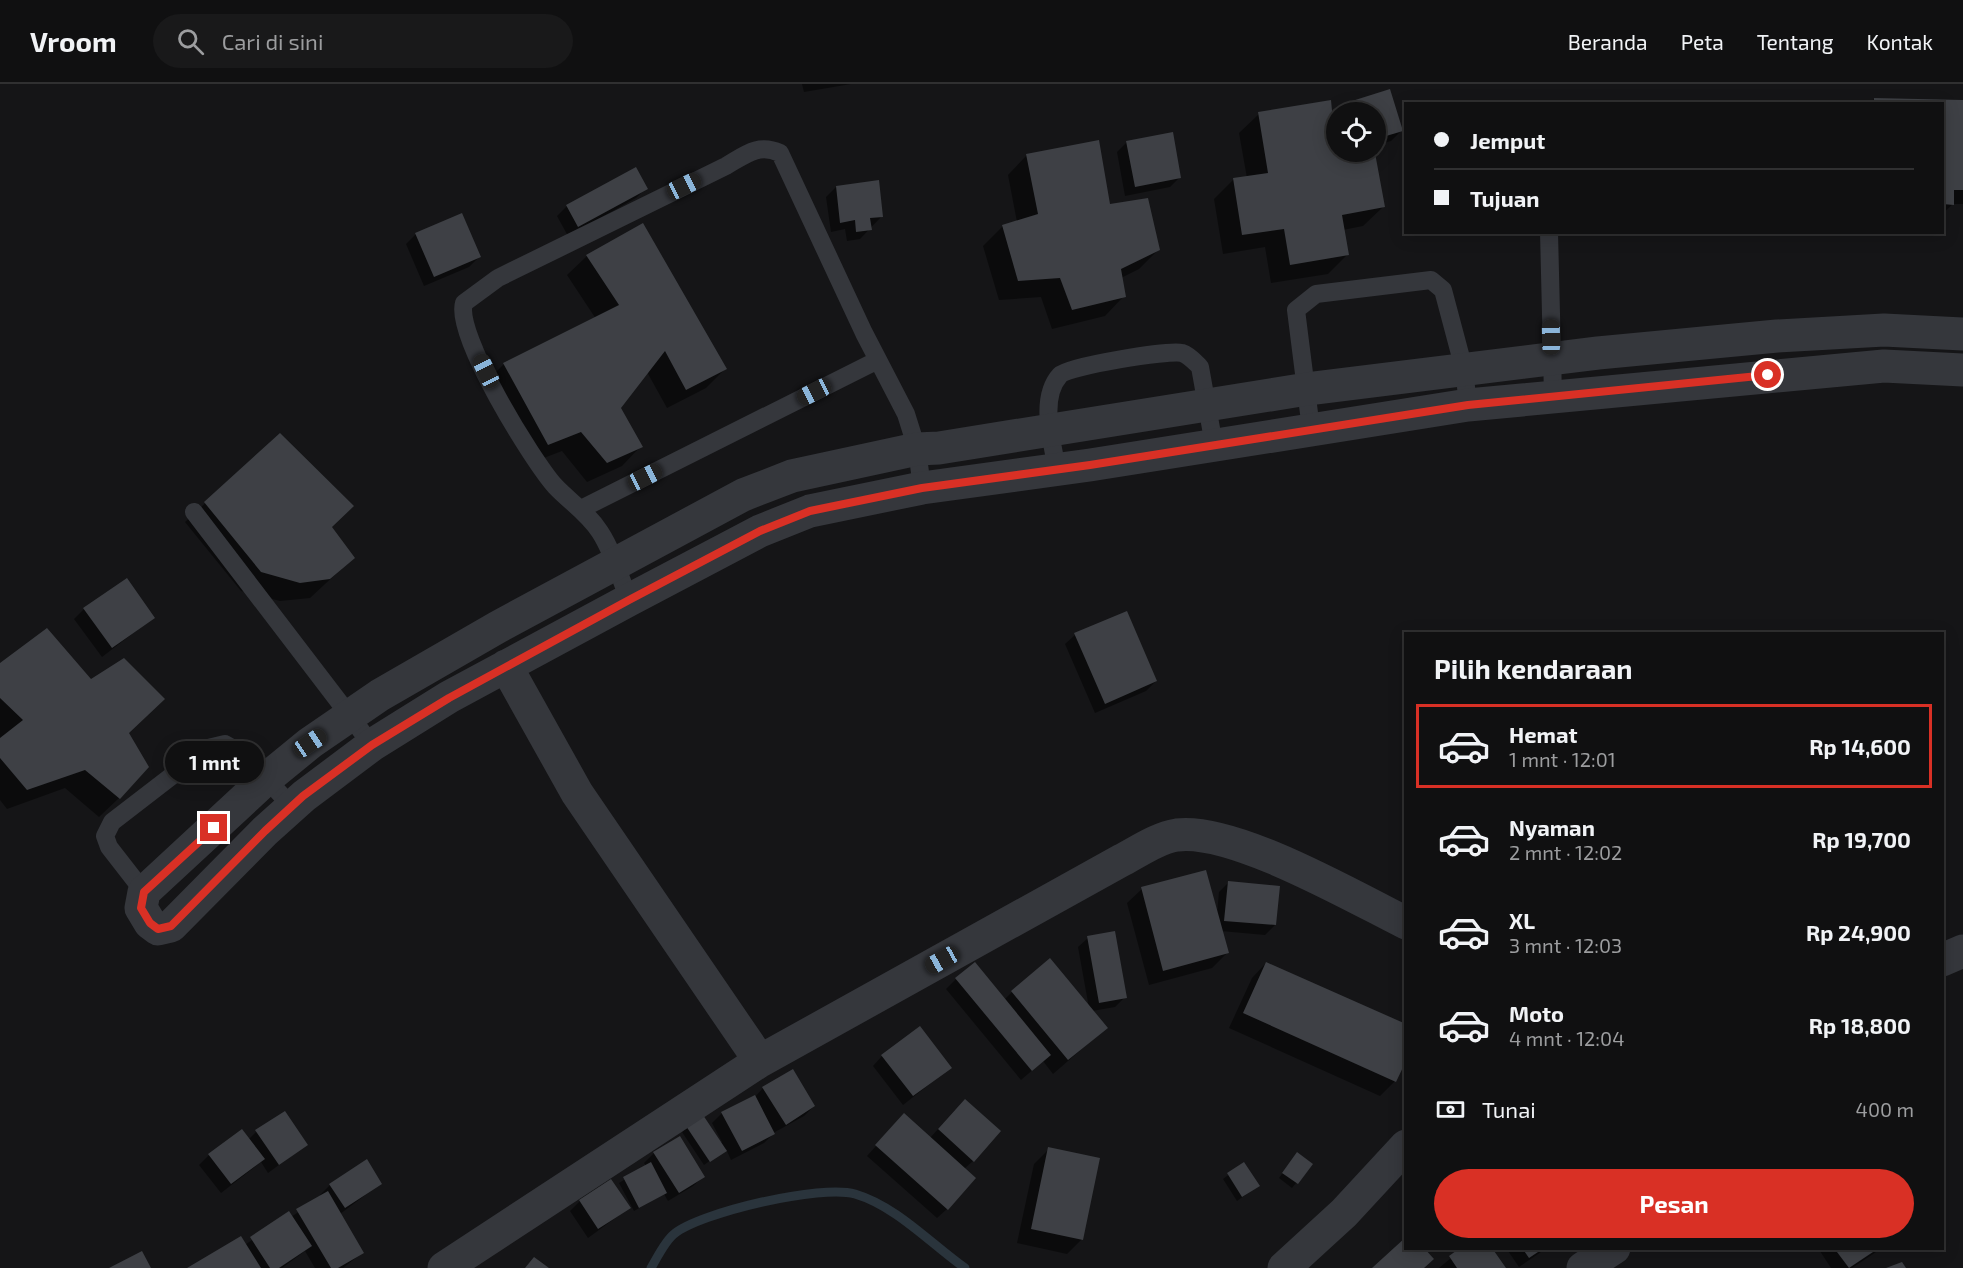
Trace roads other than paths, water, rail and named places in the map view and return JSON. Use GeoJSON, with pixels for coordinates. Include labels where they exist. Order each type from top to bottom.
{"type":"FeatureCollection","features":[{"type":"Feature","properties":{"kind":"street"},"geometry":{"type":"LineString","coordinates":[[1884,330],[1884,366]]}},
{"type":"Feature","properties":{"kind":"street"},"geometry":{"type":"LineString","coordinates":[[1963,334],[1884,330],[1777,336],[1552,358],[1307,389],[1208,407],[1049,429],[939,448],[917,449],[792,476],[743,495],[615,563],[432,666],[349,717],[310,743],[266,779],[144,892],[141,908],[150,923],[158,929],[171,926],[265,831],[372,745],[449,698],[629,600],[760,531],[810,511],[922,488],[1468,405],[1884,366],[1963,370]]}},
{"type":"Feature","properties":{"kind":"street"},"geometry":{"type":"LineString","coordinates":[[432,666],[449,698]]}},
{"type":"Feature","properties":{"kind":"street"},"geometry":{"type":"LineString","coordinates":[[506,666],[577,793],[760,1061]]}},
{"type":"Feature","properties":{"kind":"street"},"geometry":{"type":"LineString","coordinates":[[444,1268],[760,1061],[1122,860],[1174,836],[1195,834],[1247,847],[1404,922]]}},
{"type":"Feature","properties":{"kind":"street"},"geometry":{"type":"LineString","coordinates":[[1944,959],[1963,951]]}},
{"type":"Feature","properties":{"kind":"street"},"geometry":{"type":"LineString","coordinates":[[1284,1268],[1344,1214],[1404,1148]]}},
{"type":"Feature","properties":{"kind":"street"},"geometry":{"type":"LineString","coordinates":[[1583,1268],[1611,1250]]}},
{"type":"Feature","properties":{"kind":"lane"},"geometry":{"type":"LineString","coordinates":[[629,600],[602,534],[581,509],[555,486],[513,425],[463,322],[464,303],[508,273],[726,166],[755,149],[769,147],[780,153],[906,414],[917,449],[922,488]]}},
{"type":"Feature","properties":{"kind":"lane"},"geometry":{"type":"LineString","coordinates":[[1549,234],[1553,396]]}},
{"type":"Feature","properties":{"kind":"lane"},"geometry":{"type":"LineString","coordinates":[[1311,429],[1296,310],[1303,302],[1316,294],[1431,280],[1438,284],[1443,291],[1464,369],[1468,405]]}},
{"type":"Feature","properties":{"kind":"lane"},"geometry":{"type":"LineString","coordinates":[[1057,469],[1049,429],[1050,392],[1061,374],[1075,368],[1155,354],[1182,353],[1200,367],[1214,445]]}},
{"type":"Feature","properties":{"kind":"lane"},"geometry":{"type":"LineString","coordinates":[[581,509],[878,360]]}},
{"type":"Feature","properties":{"kind":"lane"},"geometry":{"type":"LineString","coordinates":[[194,512],[372,745]]}},
{"type":"Feature","properties":{"kind":"lane"},"geometry":{"type":"LineString","coordinates":[[144,892],[109,847],[105,836],[112,822],[208,748],[225,744],[246,756],[292,807]]}},
{"type":"Feature","properties":{"kind":"waterway"},"geometry":{"type":"LineString","coordinates":[[651,1268],[664,1245],[674,1234],[709,1217],[790,1196],[839,1192],[855,1194],[885,1207],[913,1226],[965,1268]]}}]}
